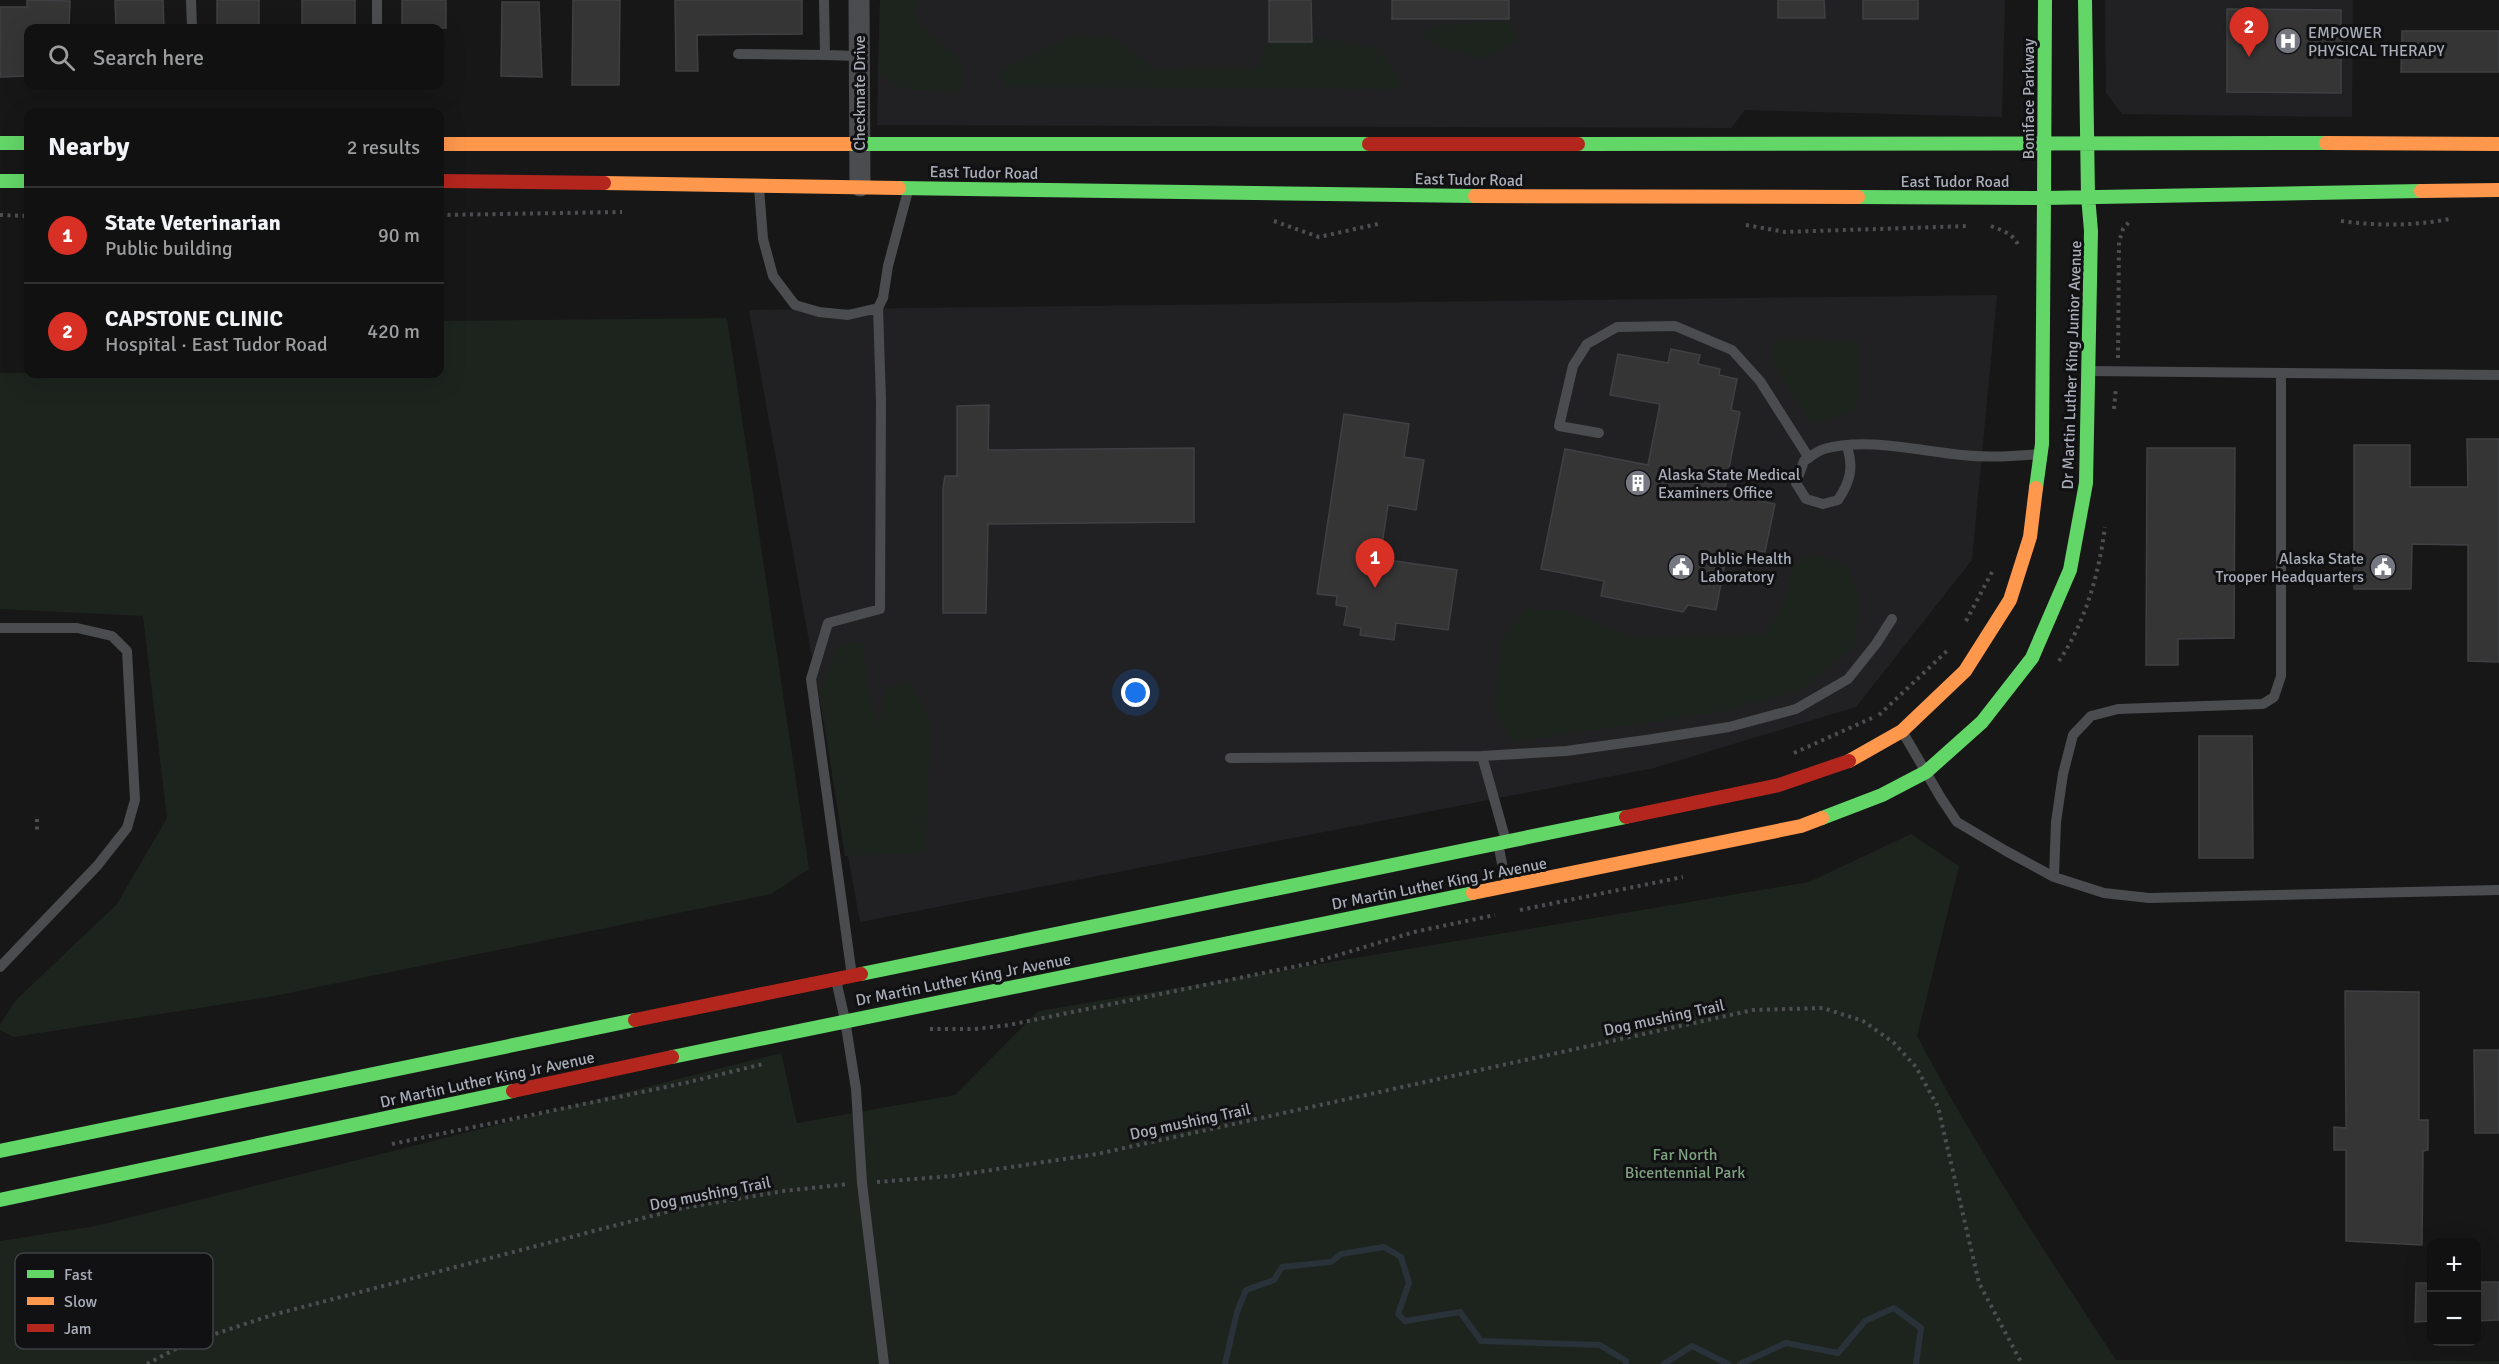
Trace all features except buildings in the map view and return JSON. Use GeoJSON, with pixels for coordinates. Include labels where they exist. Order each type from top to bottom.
{"type":"FeatureCollection","features":[{"type":"Feature","properties":{"kind":"street","name":"Checkmate Drive"},"geometry":{"type":"LineString","coordinates":[[859,0],[860,186]]}},
{"type":"Feature","properties":{"kind":"street","name":"Boniface Parkway"},"geometry":{"type":"LineString","coordinates":[[2044,198],[2045,0]]}},
{"type":"Feature","properties":{"kind":"street"},"geometry":{"type":"LineString","coordinates":[[2085,0],[2088,196]]}},
{"type":"Feature","properties":{"kind":"street"},"geometry":{"type":"LineString","coordinates":[[0,143],[24,143]]}},
{"type":"Feature","properties":{"kind":"street","name":"East Tudor Road"},"geometry":{"type":"LineString","coordinates":[[444,144],[2499,144]]}},
{"type":"Feature","properties":{"kind":"street"},"geometry":{"type":"LineString","coordinates":[[0,181],[24,181]]}},
{"type":"Feature","properties":{"kind":"street","name":"East Tudor Road"},"geometry":{"type":"LineString","coordinates":[[444,181],[1476,196],[2044,198],[2499,190]]}},
{"type":"Feature","properties":{"kind":"street","name":"Dr Martin Luther King Junior Avenue"},"geometry":{"type":"LineString","coordinates":[[1926,772],[1982,722],[2032,658],[2070,570],[2086,483],[2091,231],[2088,196]]}},
{"type":"Feature","properties":{"kind":"street","name":"Dr Martin Luther King Junior Avenue"},"geometry":{"type":"LineString","coordinates":[[1902,731],[1965,671],[2010,600],[2030,537],[2041,454],[2044,198]]}},
{"type":"Feature","properties":{"kind":"street","name":"Dr Martin Luther King Jr Avenue"},"geometry":{"type":"LineString","coordinates":[[0,1151],[1779,785],[1844,764],[1902,731]]}},
{"type":"Feature","properties":{"kind":"street","name":"Dr Martin Luther King Jr Avenue"},"geometry":{"type":"LineString","coordinates":[[0,1200],[845,1020],[1801,826],[1882,795],[1926,772]]}},
{"type":"Feature","properties":{"kind":"lane"},"geometry":{"type":"LineString","coordinates":[[192,0],[192,24]]}},
{"type":"Feature","properties":{"kind":"lane"},"geometry":{"type":"LineString","coordinates":[[377,0],[377,24]]}},
{"type":"Feature","properties":{"kind":"lane"},"geometry":{"type":"LineString","coordinates":[[824,0],[825,55]]}},
{"type":"Feature","properties":{"kind":"lane"},"geometry":{"type":"LineString","coordinates":[[738,54],[859,56]]}},
{"type":"Feature","properties":{"kind":"lane"},"geometry":{"type":"LineString","coordinates":[[759,185],[763,239],[772,276],[795,305],[819,312],[848,315],[878,308]]}},
{"type":"Feature","properties":{"kind":"lane"},"geometry":{"type":"LineString","coordinates":[[852,976],[811,679],[828,623],[880,609],[881,401],[878,308],[883,298],[888,266],[909,187]]}},
{"type":"Feature","properties":{"kind":"lane"},"geometry":{"type":"LineString","coordinates":[[1599,434],[1559,426],[1573,366],[1587,344],[1617,327],[1674,326],[1731,350],[1760,381],[1809,458]]}},
{"type":"Feature","properties":{"kind":"lane"},"geometry":{"type":"LineString","coordinates":[[2087,371],[2281,375],[2499,375]]}},
{"type":"Feature","properties":{"kind":"lane"},"geometry":{"type":"LineString","coordinates":[[2054,876],[2056,822],[2063,774],[2073,735],[2091,716],[2118,709],[2263,704],[2274,697],[2282,676],[2281,375]]}},
{"type":"Feature","properties":{"kind":"lane"},"geometry":{"type":"LineString","coordinates":[[1847,447],[1852,470],[1848,486],[1838,500],[1823,504],[1806,499],[1796,483],[1804,461],[1823,450],[1847,447],[1902,447],[1992,457],[2041,454]]}},
{"type":"Feature","properties":{"kind":"lane"},"geometry":{"type":"LineString","coordinates":[[1230,758],[1482,756],[1566,751],[1729,727],[1796,709],[1848,679],[1876,644],[1892,619]]}},
{"type":"Feature","properties":{"kind":"lane"},"geometry":{"type":"LineString","coordinates":[[0,628],[77,628],[112,636],[127,651],[135,800],[127,828],[97,866],[0,967]]}},
{"type":"Feature","properties":{"kind":"lane"},"geometry":{"type":"LineString","coordinates":[[1902,731],[1958,822],[2054,876],[2104,893],[2149,898],[2499,890]]}},
{"type":"Feature","properties":{"kind":"lane"},"geometry":{"type":"LineString","coordinates":[[1482,756],[1502,842],[1506,887]]}},
{"type":"Feature","properties":{"kind":"lane"},"geometry":{"type":"LineString","coordinates":[[836,979],[856,1089],[862,1183],[884,1364]]}},
{"type":"Feature","properties":{"kind":"path"},"geometry":{"type":"LineString","coordinates":[[0,215],[24,216]]}},
{"type":"Feature","properties":{"kind":"path"},"geometry":{"type":"LineString","coordinates":[[2005,231],[2017,241],[2021,254]]}},
{"type":"Feature","properties":{"kind":"path"},"geometry":{"type":"LineString","coordinates":[[1963,626],[1995,568]]}},
{"type":"Feature","properties":{"kind":"path"},"geometry":{"type":"LineString","coordinates":[[1784,757],[1878,715],[1952,646]]}},
{"type":"Feature","properties":{"kind":"path"},"geometry":{"type":"LineString","coordinates":[[37,819],[37,834]]}},
{"type":"Feature","properties":{"kind":"path","name":"Dog mushing Trail"},"geometry":{"type":"LineString","coordinates":[[213,1335],[272,1316],[678,1209],[784,1191],[952,1176],[1097,1154],[1753,1010],[1823,1008],[1863,1021],[1893,1042],[1916,1067],[1938,1107],[1979,1283],[2022,1364]]}},
{"type":"Feature","properties":{"kind":"path","name":"Dog mushing Trail"},"geometry":{"type":"LineString","coordinates":[[147,1364],[175,1349]]}},
{"type":"Feature","properties":{"kind":"shaded area"},"geometry":{"type":"Polygon","coordinates":[[[880,0],[2005,0],[2002,117],[1745,110],[1731,128],[877,125],[880,0]]]}},
{"type":"Feature","properties":{"kind":"shaded area"},"geometry":{"type":"Polygon","coordinates":[[[2105,0],[2353,0],[2352,117],[2122,114],[2106,93],[2105,0]]]}},
{"type":"Feature","properties":{"kind":"shaded area"},"geometry":{"type":"Polygon","coordinates":[[[1997,295],[1972,560],[1856,707],[1654,768],[860,922],[749,310],[1997,295]]]}},
{"type":"Feature","properties":{"kind":"green space"},"geometry":{"type":"Polygon","coordinates":[[[880,0],[917,0],[916,20],[960,62],[965,77],[960,93],[903,89],[878,73],[880,0]]]}},
{"type":"Feature","properties":{"kind":"green space"},"geometry":{"type":"Polygon","coordinates":[[[1508,21],[1517,39],[1488,59],[1447,50],[1421,36],[1437,25],[1508,21]]]}},
{"type":"Feature","properties":{"kind":"green space"},"geometry":{"type":"Polygon","coordinates":[[[1072,36],[1114,37],[1153,69],[1259,67],[1264,48],[1269,42],[1312,42],[1320,37],[1379,49],[1400,80],[1398,89],[1005,87],[1000,74],[1006,67],[1072,36]]]}},
{"type":"Feature","properties":{"kind":"green space"},"geometry":{"type":"Polygon","coordinates":[[[727,318],[809,869],[771,894],[269,997],[14,1037],[0,1030],[0,1024],[17,999],[117,904],[167,818],[143,616],[0,609],[0,373],[24,373],[24,378],[444,378],[444,321],[727,318]]]}},
{"type":"Feature","properties":{"kind":"green space"},"geometry":{"type":"Polygon","coordinates":[[[1774,339],[1860,341],[1860,399],[1849,414],[1811,423],[1770,359],[1774,339]]]}},
{"type":"Feature","properties":{"kind":"green space"},"geometry":{"type":"Polygon","coordinates":[[[1813,554],[1847,564],[1859,596],[1855,645],[1803,689],[1721,712],[1512,742],[1495,711],[1500,642],[1526,608],[1568,611],[1631,637],[1763,635],[1782,607],[1792,568],[1803,558],[1813,554]]]}},
{"type":"Feature","properties":{"kind":"green space"},"geometry":{"type":"Polygon","coordinates":[[[862,641],[869,695],[879,728],[886,688],[910,682],[931,723],[925,853],[845,856],[819,692],[838,645],[862,641]]]}},
{"type":"Feature","properties":{"kind":"green space","name":"Far North Bicentennial Park"},"geometry":{"type":"Polygon","coordinates":[[[1911,834],[1959,866],[1917,1036],[1987,1160],[2116,1360],[2499,1361],[2499,1364],[0,1364],[0,1241],[96,1226],[781,1053],[797,1123],[955,1095],[1038,1011],[1809,882],[1911,834]]]}},
{"type":"Feature","properties":{"kind":"waterway"},"geometry":{"type":"LineString","coordinates":[[1225,1364],[1237,1312],[1246,1290],[1274,1280],[1282,1267],[1331,1262],[1341,1254],[1384,1247],[1401,1257],[1409,1283],[1398,1314],[1405,1321],[1460,1312],[1481,1341],[1600,1345],[1626,1361],[1626,1364]]}},
{"type":"Feature","properties":{"kind":"waterway"},"geometry":{"type":"LineString","coordinates":[[1740,1364],[1786,1343],[1838,1353],[1865,1321],[1894,1308],[1921,1328],[1916,1364]]}},
{"type":"Feature","properties":{"kind":"waterway"},"geometry":{"type":"LineString","coordinates":[[1664,1364],[1692,1346],[1728,1364]]}},
{"type":"Feature","properties":{"kind":"traffic: fast"},"geometry":{"type":"LineString","coordinates":[[2044,198],[2045,0]]}},
{"type":"Feature","properties":{"kind":"traffic: fast"},"geometry":{"type":"LineString","coordinates":[[2085,0],[2088,196]]}},
{"type":"Feature","properties":{"kind":"traffic: fast"},"geometry":{"type":"LineString","coordinates":[[0,143],[24,143]]}},
{"type":"Feature","properties":{"kind":"traffic: fast"},"geometry":{"type":"LineString","coordinates":[[1578,144],[2326,143]]}},
{"type":"Feature","properties":{"kind":"traffic: fast"},"geometry":{"type":"LineString","coordinates":[[849,144],[1369,144]]}},
{"type":"Feature","properties":{"kind":"traffic: fast"},"geometry":{"type":"LineString","coordinates":[[0,181],[24,181]]}},
{"type":"Feature","properties":{"kind":"traffic: fast"},"geometry":{"type":"LineString","coordinates":[[899,188],[1475,196]]}},
{"type":"Feature","properties":{"kind":"traffic: fast"},"geometry":{"type":"LineString","coordinates":[[1858,197],[2044,198],[2421,191]]}},
{"type":"Feature","properties":{"kind":"traffic: fast"},"geometry":{"type":"LineString","coordinates":[[1822,818],[1882,795],[1926,772],[1982,722],[2032,658],[2070,570],[2086,483],[2091,231],[2088,196]]}},
{"type":"Feature","properties":{"kind":"traffic: fast"},"geometry":{"type":"LineString","coordinates":[[2036,488],[2042,444],[2044,198]]}},
{"type":"Feature","properties":{"kind":"traffic: fast"},"geometry":{"type":"LineString","coordinates":[[861,974],[1626,817]]}},
{"type":"Feature","properties":{"kind":"traffic: fast"},"geometry":{"type":"LineString","coordinates":[[672,1057],[1473,893]]}},
{"type":"Feature","properties":{"kind":"traffic: fast"},"geometry":{"type":"LineString","coordinates":[[0,1151],[635,1020]]}},
{"type":"Feature","properties":{"kind":"traffic: fast"},"geometry":{"type":"LineString","coordinates":[[0,1200],[513,1091]]}},
{"type":"Feature","properties":{"kind":"traffic: slow"},"geometry":{"type":"LineString","coordinates":[[2326,143],[2499,144]]}},
{"type":"Feature","properties":{"kind":"traffic: slow"},"geometry":{"type":"LineString","coordinates":[[444,144],[849,144]]}},
{"type":"Feature","properties":{"kind":"traffic: slow"},"geometry":{"type":"LineString","coordinates":[[604,183],[899,188]]}},
{"type":"Feature","properties":{"kind":"traffic: slow"},"geometry":{"type":"LineString","coordinates":[[2421,191],[2499,190]]}},
{"type":"Feature","properties":{"kind":"traffic: slow"},"geometry":{"type":"LineString","coordinates":[[1475,196],[1858,197]]}},
{"type":"Feature","properties":{"kind":"traffic: slow"},"geometry":{"type":"LineString","coordinates":[[1849,761],[1902,731],[1965,671],[2010,600],[2030,537],[2036,488]]}},
{"type":"Feature","properties":{"kind":"traffic: slow"},"geometry":{"type":"LineString","coordinates":[[1473,893],[1801,826],[1822,818]]}},
{"type":"Feature","properties":{"kind":"traffic: jam"},"geometry":{"type":"LineString","coordinates":[[1369,144],[1578,144]]}},
{"type":"Feature","properties":{"kind":"traffic: jam"},"geometry":{"type":"LineString","coordinates":[[444,181],[604,183]]}},
{"type":"Feature","properties":{"kind":"traffic: jam"},"geometry":{"type":"LineString","coordinates":[[1626,817],[1779,785],[1849,761]]}},
{"type":"Feature","properties":{"kind":"traffic: jam"},"geometry":{"type":"LineString","coordinates":[[635,1020],[861,974]]}},
{"type":"Feature","properties":{"kind":"traffic: jam"},"geometry":{"type":"LineString","coordinates":[[513,1091],[672,1057]]}},
{"type":"Feature","properties":{"kind":"place","name":"EMPOWER PHYSICAL THERAPY"},"geometry":{"type":"Point","coordinates":[2288,41]}},
{"type":"Feature","properties":{"kind":"place","name":"CAPSTONE CLINIC"},"geometry":{"type":"Point","coordinates":[2249,57]}},
{"type":"Feature","properties":{"kind":"place","name":"Alaska State Medical Examiners Office"},"geometry":{"type":"Point","coordinates":[1638,483]}},
{"type":"Feature","properties":{"kind":"place","name":"Public Health Laboratory"},"geometry":{"type":"Point","coordinates":[1681,567]}},
{"type":"Feature","properties":{"kind":"place","name":"Alaska State Trooper Headquarters"},"geometry":{"type":"Point","coordinates":[2383,567]}},
{"type":"Feature","properties":{"kind":"place","name":"State Veterinarian"},"geometry":{"type":"Point","coordinates":[1375,588]}}]}
